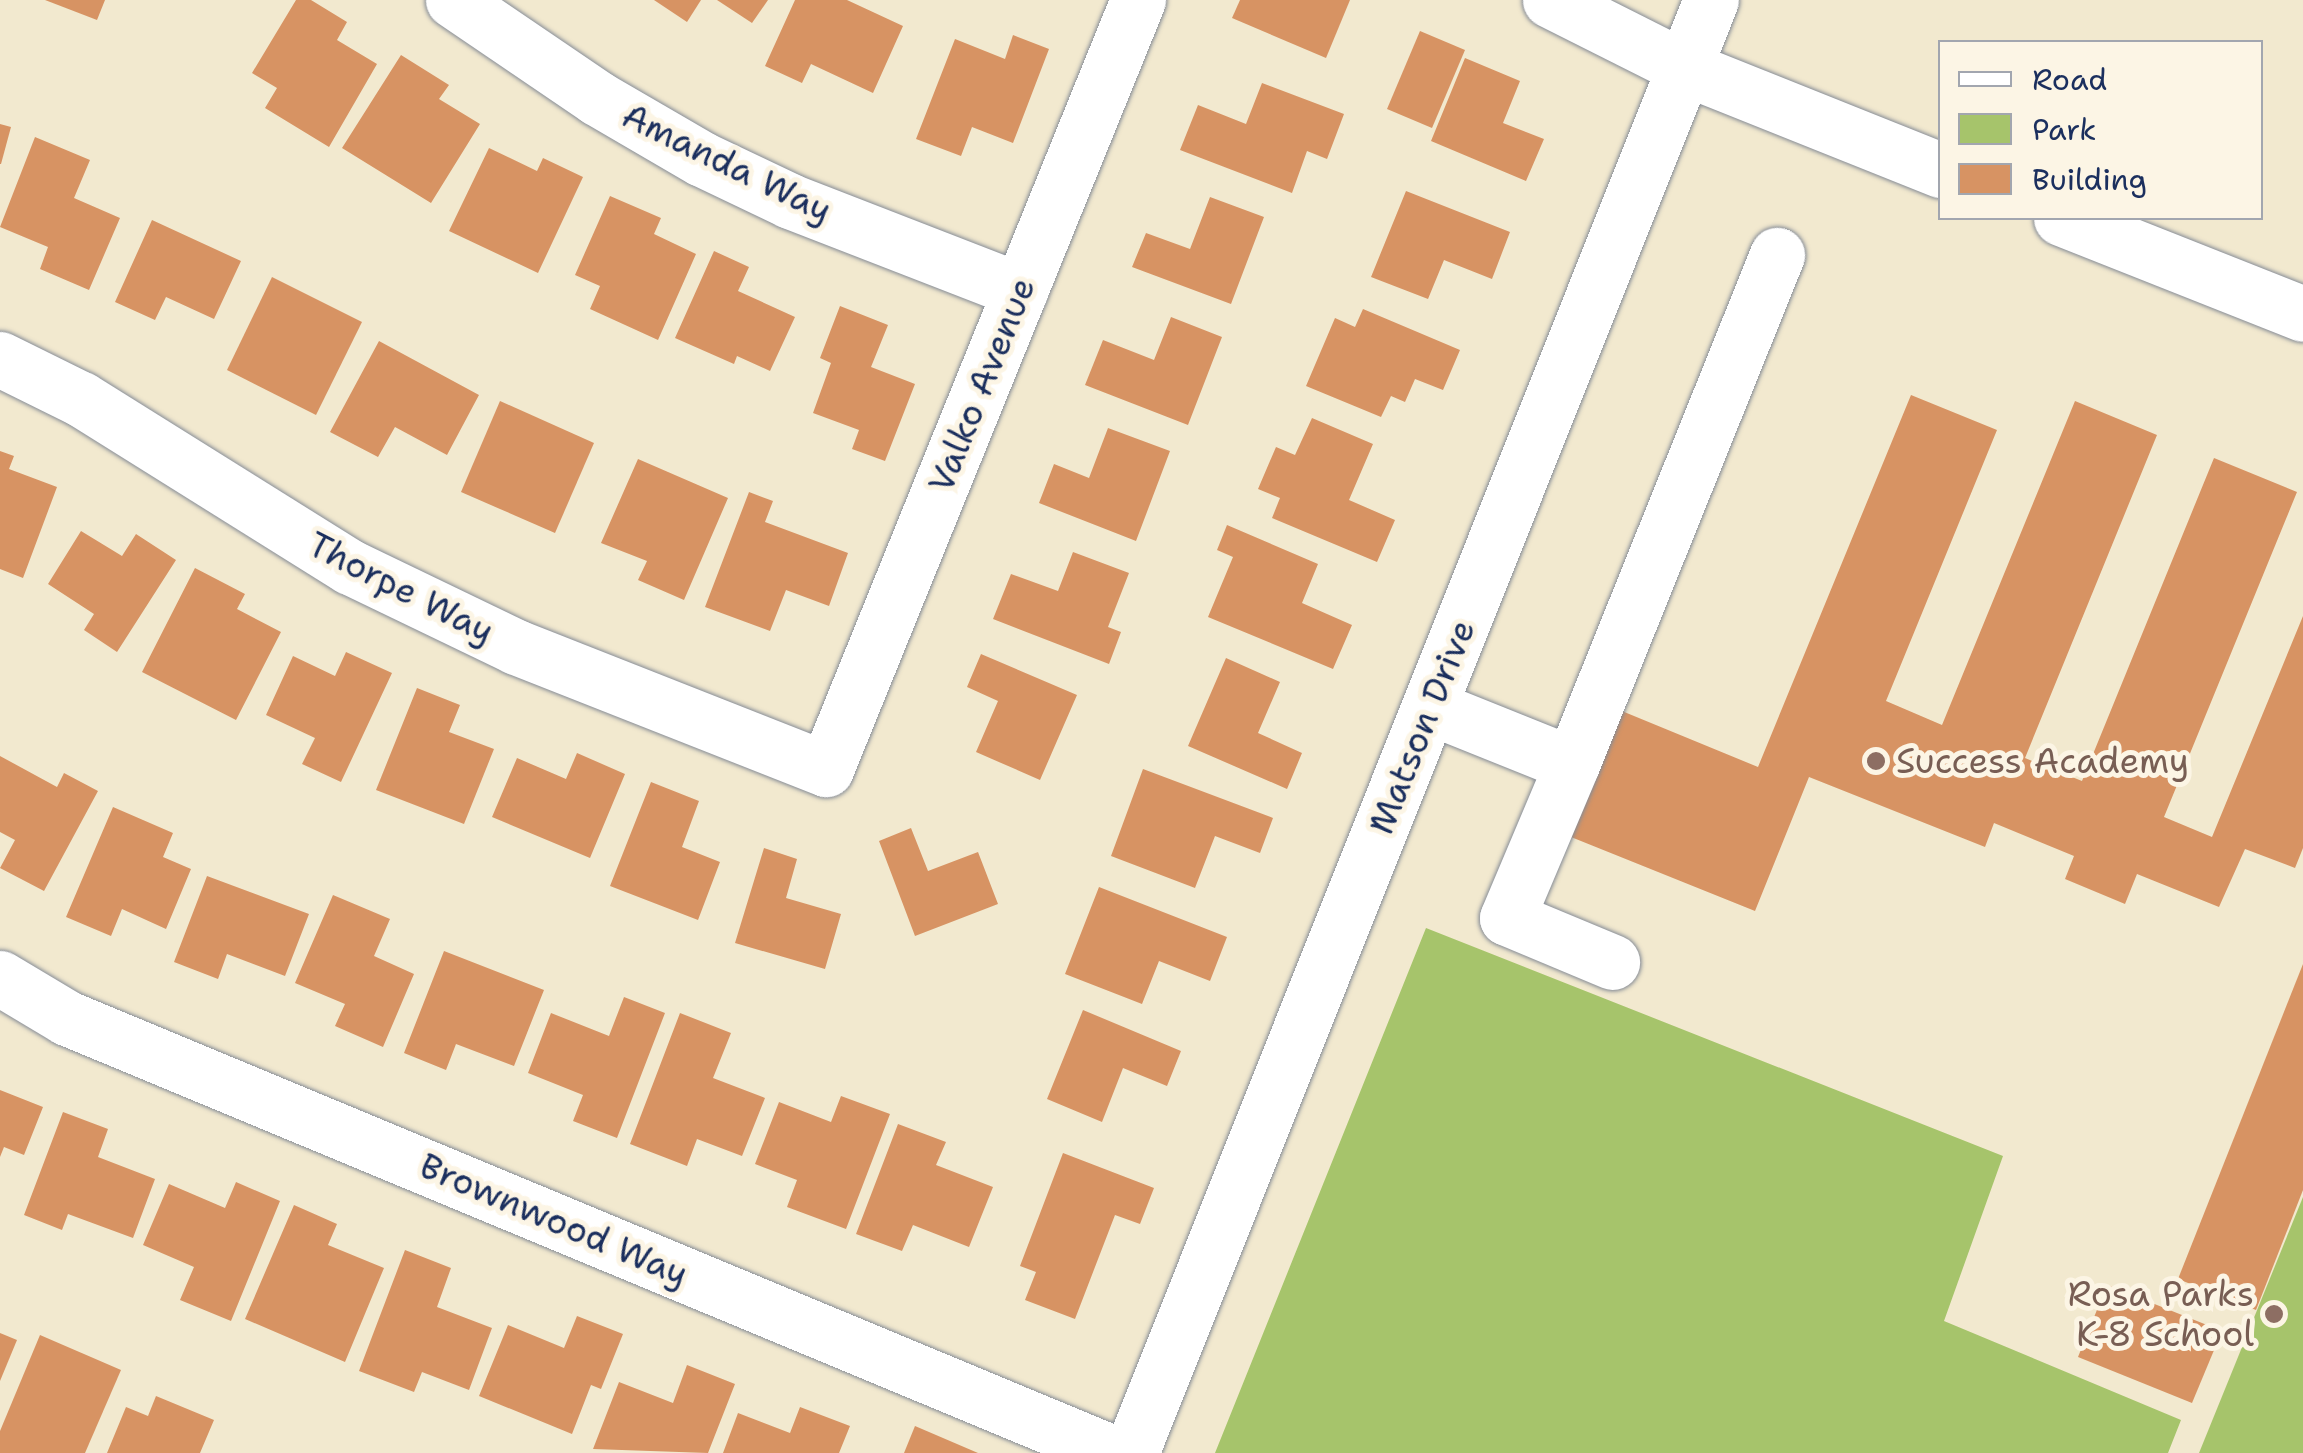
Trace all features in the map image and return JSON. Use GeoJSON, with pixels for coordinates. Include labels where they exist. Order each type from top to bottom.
{"type":"FeatureCollection","features":[{"type":"Feature","properties":{"kind":"street","name":"Amanda Way"},"geometry":{"type":"LineString","coordinates":[[452,0],[596,98],[702,159],[1020,290]]}},
{"type":"Feature","properties":{"kind":"street","name":"Valko Avenue"},"geometry":{"type":"LineString","coordinates":[[826,769],[1138,0]]}},
{"type":"Feature","properties":{"kind":"street"},"geometry":{"type":"LineString","coordinates":[[1550,0],[1685,68],[1938,169]]}},
{"type":"Feature","properties":{"kind":"street","name":"Matson Drive"},"geometry":{"type":"LineString","coordinates":[[1132,1453],[1711,0]]}},
{"type":"Feature","properties":{"kind":"street"},"geometry":{"type":"LineString","coordinates":[[2066,220],[2303,314]]}},
{"type":"Feature","properties":{"kind":"street"},"geometry":{"type":"LineString","coordinates":[[1612,962],[1507,918],[1777,256]]}},
{"type":"Feature","properties":{"kind":"street","name":"Thorpe Way"},"geometry":{"type":"LineString","coordinates":[[0,359],[81,398],[350,566],[516,647],[826,769]]}},
{"type":"Feature","properties":{"kind":"street"},"geometry":{"type":"LineString","coordinates":[[1430,708],[1572,764]]}},
{"type":"Feature","properties":{"kind":"street","name":"Brownwood Way"},"geometry":{"type":"LineString","coordinates":[[0,978],[68,1018],[1113,1453]]}},
{"type":"Feature","properties":{"kind":"green space"},"geometry":{"type":"Polygon","coordinates":[[[1426,928],[2003,1156],[1944,1321],[2181,1420],[2168,1453],[1215,1453],[1426,928]]]}},
{"type":"Feature","properties":{"kind":"green space","name":"Rosa Parks K-8 School"},"geometry":{"type":"Polygon","coordinates":[[[2303,1197],[2303,1453],[2199,1453],[2303,1197]]]}},
{"type":"Feature","properties":{"kind":"building"},"geometry":{"type":"Polygon","coordinates":[[[45,0],[105,0],[97,20],[45,0]]]}},
{"type":"Feature","properties":{"kind":"building"},"geometry":{"type":"Polygon","coordinates":[[[296,0],[311,0],[347,22],[337,40],[377,64],[329,147],[265,108],[277,88],[252,73],[296,0]]]}},
{"type":"Feature","properties":{"kind":"building"},"geometry":{"type":"Polygon","coordinates":[[[654,0],[701,0],[687,22],[654,0]]]}},
{"type":"Feature","properties":{"kind":"building"},"geometry":{"type":"Polygon","coordinates":[[[717,0],[768,0],[752,23],[717,0]]]}},
{"type":"Feature","properties":{"kind":"building"},"geometry":{"type":"Polygon","coordinates":[[[795,0],[847,0],[903,26],[873,93],[811,64],[802,83],[765,66],[795,0]]]}},
{"type":"Feature","properties":{"kind":"building"},"geometry":{"type":"Polygon","coordinates":[[[1240,0],[1350,0],[1326,58],[1232,18],[1240,0]]]}},
{"type":"Feature","properties":{"kind":"building"},"geometry":{"type":"Polygon","coordinates":[[[1420,31],[1465,50],[1432,128],[1387,109],[1420,31]]]}},
{"type":"Feature","properties":{"kind":"building"},"geometry":{"type":"Polygon","coordinates":[[[1013,35],[1049,49],[1013,143],[972,127],[961,156],[916,139],[955,39],[1005,59],[1013,35]]]}},
{"type":"Feature","properties":{"kind":"building"},"geometry":{"type":"Polygon","coordinates":[[[401,55],[449,85],[439,99],[480,124],[431,203],[342,148],[401,55]]]}},
{"type":"Feature","properties":{"kind":"building"},"geometry":{"type":"Polygon","coordinates":[[[1465,58],[1520,81],[1503,123],[1544,139],[1526,181],[1431,141],[1465,58]]]}},
{"type":"Feature","properties":{"kind":"building"},"geometry":{"type":"Polygon","coordinates":[[[1262,83],[1344,114],[1327,159],[1307,151],[1292,193],[1180,150],[1198,105],[1246,124],[1262,83]]]}},
{"type":"Feature","properties":{"kind":"building"},"geometry":{"type":"Polygon","coordinates":[[[0,124],[11,127],[1,164],[0,164],[0,124]]]}},
{"type":"Feature","properties":{"kind":"building"},"geometry":{"type":"Polygon","coordinates":[[[35,137],[90,160],[74,198],[120,218],[89,290],[40,269],[48,247],[0,227],[35,137]]]}},
{"type":"Feature","properties":{"kind":"building"},"geometry":{"type":"Polygon","coordinates":[[[489,148],[537,171],[543,158],[583,177],[538,273],[449,231],[489,148]]]}},
{"type":"Feature","properties":{"kind":"building"},"geometry":{"type":"Polygon","coordinates":[[[1406,191],[1510,232],[1492,279],[1444,260],[1428,299],[1371,277],[1406,191]]]}},
{"type":"Feature","properties":{"kind":"building"},"geometry":{"type":"Polygon","coordinates":[[[610,196],[661,218],[654,234],[696,254],[658,340],[590,309],[600,286],[575,275],[610,196]]]}},
{"type":"Feature","properties":{"kind":"building"},"geometry":{"type":"Polygon","coordinates":[[[1210,197],[1264,217],[1231,304],[1132,267],[1146,233],[1190,249],[1210,197]]]}},
{"type":"Feature","properties":{"kind":"building"},"geometry":{"type":"Polygon","coordinates":[[[152,220],[241,261],[214,319],[166,297],[155,320],[115,302],[152,220]]]}},
{"type":"Feature","properties":{"kind":"building"},"geometry":{"type":"Polygon","coordinates":[[[714,251],[749,267],[738,291],[795,317],[770,371],[737,356],[734,364],[675,338],[714,251]]]}},
{"type":"Feature","properties":{"kind":"building"},"geometry":{"type":"Polygon","coordinates":[[[272,277],[362,322],[316,415],[227,370],[272,277]]]}},
{"type":"Feature","properties":{"kind":"building"},"geometry":{"type":"Polygon","coordinates":[[[840,306],[888,325],[871,367],[915,384],[885,461],[852,449],[859,430],[813,413],[831,363],[820,358],[840,306]]]}},
{"type":"Feature","properties":{"kind":"building"},"geometry":{"type":"Polygon","coordinates":[[[1363,309],[1460,350],[1443,390],[1415,379],[1405,402],[1391,396],[1381,417],[1306,386],[1335,318],[1355,327],[1363,309]]]}},
{"type":"Feature","properties":{"kind":"building"},"geometry":{"type":"Polygon","coordinates":[[[1171,317],[1222,337],[1188,425],[1085,385],[1103,340],[1154,360],[1171,317]]]}},
{"type":"Feature","properties":{"kind":"building"},"geometry":{"type":"Polygon","coordinates":[[[379,341],[479,395],[447,455],[395,427],[378,457],[330,432],[379,341]]]}},
{"type":"Feature","properties":{"kind":"building"},"geometry":{"type":"Polygon","coordinates":[[[1911,395],[1997,430],[1886,701],[1942,725],[2075,401],[2157,435],[2025,758],[2082,781],[2214,458],[2297,492],[2164,817],[2212,837],[2303,616],[2303,848],[2295,868],[2245,849],[2219,907],[2137,874],[2125,904],[2065,879],[2074,856],[1994,823],[1985,847],[1809,777],[1755,911],[1566,835],[1617,709],[1758,767],[1911,395]]]}},
{"type":"Feature","properties":{"kind":"building"},"geometry":{"type":"Polygon","coordinates":[[[500,401],[594,443],[555,533],[461,492],[500,401]]]}},
{"type":"Feature","properties":{"kind":"building"},"geometry":{"type":"Polygon","coordinates":[[[1312,418],[1373,444],[1349,500],[1395,520],[1377,562],[1272,518],[1280,498],[1258,489],[1276,447],[1295,455],[1312,418]]]}},
{"type":"Feature","properties":{"kind":"building"},"geometry":{"type":"Polygon","coordinates":[[[1108,428],[1170,451],[1136,541],[1039,503],[1054,464],[1089,478],[1108,428]]]}},
{"type":"Feature","properties":{"kind":"building"},"geometry":{"type":"Polygon","coordinates":[[[0,451],[14,456],[9,469],[57,487],[23,578],[0,569],[0,451]]]}},
{"type":"Feature","properties":{"kind":"building"},"geometry":{"type":"Polygon","coordinates":[[[638,459],[728,498],[684,600],[638,580],[647,561],[601,543],[638,459]]]}},
{"type":"Feature","properties":{"kind":"building"},"geometry":{"type":"Polygon","coordinates":[[[749,492],[773,501],[765,522],[848,553],[829,606],[786,590],[770,631],[705,607],[749,492]]]}},
{"type":"Feature","properties":{"kind":"building"},"geometry":{"type":"Polygon","coordinates":[[[1227,525],[1318,564],[1302,603],[1352,625],[1333,669],[1208,617],[1233,557],[1217,550],[1227,525]]]}},
{"type":"Feature","properties":{"kind":"building"},"geometry":{"type":"Polygon","coordinates":[[[81,531],[122,556],[136,534],[176,560],[117,652],[84,630],[94,614],[48,584],[81,531]]]}},
{"type":"Feature","properties":{"kind":"building"},"geometry":{"type":"Polygon","coordinates":[[[1073,552],[1129,573],[1108,627],[1121,632],[1109,664],[993,619],[1011,574],[1058,591],[1073,552]]]}},
{"type":"Feature","properties":{"kind":"building"},"geometry":{"type":"Polygon","coordinates":[[[195,568],[245,594],[237,609],[281,632],[236,720],[142,672],[195,568]]]}},
{"type":"Feature","properties":{"kind":"building"},"geometry":{"type":"Polygon","coordinates":[[[346,652],[392,673],[341,782],[302,764],[315,738],[266,715],[293,656],[335,676],[346,652]]]}},
{"type":"Feature","properties":{"kind":"building"},"geometry":{"type":"Polygon","coordinates":[[[981,654],[1077,695],[1040,780],[976,752],[998,701],[967,687],[981,654]]]}},
{"type":"Feature","properties":{"kind":"building"},"geometry":{"type":"Polygon","coordinates":[[[1226,658],[1280,682],[1258,733],[1302,753],[1287,789],[1188,746],[1226,658]]]}},
{"type":"Feature","properties":{"kind":"building"},"geometry":{"type":"Polygon","coordinates":[[[417,688],[460,705],[449,732],[494,749],[464,824],[376,790],[417,688]]]}},
{"type":"Feature","properties":{"kind":"building"},"geometry":{"type":"Polygon","coordinates":[[[577,753],[625,774],[590,858],[492,817],[517,758],[566,779],[577,753]]]}},
{"type":"Feature","properties":{"kind":"building"},"geometry":{"type":"Polygon","coordinates":[[[0,756],[57,787],[64,773],[98,791],[44,891],[0,868],[15,840],[0,832],[0,756]]]}},
{"type":"Feature","properties":{"kind":"building"},"geometry":{"type":"Polygon","coordinates":[[[1143,769],[1273,818],[1260,853],[1215,836],[1195,888],[1111,856],[1143,769]]]}},
{"type":"Feature","properties":{"kind":"building"},"geometry":{"type":"Polygon","coordinates":[[[651,782],[699,801],[682,847],[720,862],[698,920],[610,886],[651,782]]]}},
{"type":"Feature","properties":{"kind":"building"},"geometry":{"type":"Polygon","coordinates":[[[113,807],[173,833],[163,857],[191,869],[166,929],[122,909],[111,936],[66,917],[113,807]]]}},
{"type":"Feature","properties":{"kind":"building"},"geometry":{"type":"Polygon","coordinates":[[[911,828],[928,871],[978,852],[998,904],[915,936],[879,841],[911,828]]]}},
{"type":"Feature","properties":{"kind":"building"},"geometry":{"type":"Polygon","coordinates":[[[764,848],[797,859],[786,898],[841,914],[825,969],[735,943],[764,848]]]}},
{"type":"Feature","properties":{"kind":"building"},"geometry":{"type":"Polygon","coordinates":[[[207,876],[309,914],[285,976],[227,954],[218,979],[174,962],[207,876]]]}},
{"type":"Feature","properties":{"kind":"building"},"geometry":{"type":"Polygon","coordinates":[[[1099,887],[1227,937],[1210,981],[1159,961],[1142,1004],[1065,974],[1099,887]]]}},
{"type":"Feature","properties":{"kind":"building"},"geometry":{"type":"Polygon","coordinates":[[[333,895],[390,919],[374,956],[414,974],[383,1047],[335,1026],[345,1004],[295,983],[333,895]]]}},
{"type":"Feature","properties":{"kind":"building"},"geometry":{"type":"Polygon","coordinates":[[[444,951],[544,990],[514,1066],[456,1044],[446,1070],[404,1053],[444,951]]]}},
{"type":"Feature","properties":{"kind":"building"},"geometry":{"type":"Polygon","coordinates":[[[2303,964],[2303,1190],[2256,1310],[2178,1279],[2303,964]]]}},
{"type":"Feature","properties":{"kind":"building"},"geometry":{"type":"Polygon","coordinates":[[[624,997],[665,1013],[617,1138],[573,1121],[583,1095],[528,1073],[551,1013],[609,1036],[624,997]]]}},
{"type":"Feature","properties":{"kind":"building"},"geometry":{"type":"Polygon","coordinates":[[[1083,1010],[1181,1051],[1167,1086],[1123,1068],[1102,1122],[1047,1099],[1083,1010]]]}},
{"type":"Feature","properties":{"kind":"building"},"geometry":{"type":"Polygon","coordinates":[[[680,1013],[731,1033],[713,1078],[765,1098],[742,1156],[697,1139],[687,1166],[630,1144],[680,1013]]]}},
{"type":"Feature","properties":{"kind":"building"},"geometry":{"type":"Polygon","coordinates":[[[0,1090],[43,1107],[24,1155],[4,1147],[0,1157],[0,1090]]]}},
{"type":"Feature","properties":{"kind":"building"},"geometry":{"type":"Polygon","coordinates":[[[841,1096],[890,1114],[846,1229],[787,1207],[797,1180],[755,1164],[779,1102],[831,1122],[841,1096]]]}},
{"type":"Feature","properties":{"kind":"building"},"geometry":{"type":"Polygon","coordinates":[[[63,1112],[108,1129],[98,1157],[155,1179],[133,1238],[68,1214],[62,1230],[24,1215],[63,1112]]]}},
{"type":"Feature","properties":{"kind":"building"},"geometry":{"type":"Polygon","coordinates":[[[898,1124],[946,1142],[936,1165],[993,1187],[969,1247],[913,1225],[902,1251],[856,1234],[898,1124]]]}},
{"type":"Feature","properties":{"kind":"building"},"geometry":{"type":"Polygon","coordinates":[[[1063,1153],[1154,1188],[1140,1224],[1115,1215],[1075,1319],[1025,1300],[1036,1272],[1020,1266],[1063,1153]]]}},
{"type":"Feature","properties":{"kind":"building"},"geometry":{"type":"Polygon","coordinates":[[[236,1182],[280,1201],[231,1321],[180,1300],[194,1267],[143,1245],[169,1184],[225,1208],[236,1182]]]}},
{"type":"Feature","properties":{"kind":"building"},"geometry":{"type":"Polygon","coordinates":[[[294,1205],[337,1224],[328,1245],[384,1268],[345,1362],[245,1319],[294,1205]]]}},
{"type":"Feature","properties":{"kind":"building"},"geometry":{"type":"Polygon","coordinates":[[[405,1250],[451,1268],[437,1307],[492,1328],[469,1390],[422,1372],[414,1392],[359,1371],[405,1250]]]}},
{"type":"Feature","properties":{"kind":"building"},"geometry":{"type":"Polygon","coordinates":[[[2107,1285],[2222,1331],[2192,1403],[2078,1357],[2107,1285]]]}},
{"type":"Feature","properties":{"kind":"building"},"geometry":{"type":"Polygon","coordinates":[[[577,1316],[623,1334],[601,1389],[591,1385],[572,1434],[479,1396],[508,1325],[564,1348],[577,1316]]]}},
{"type":"Feature","properties":{"kind":"building"},"geometry":{"type":"Polygon","coordinates":[[[0,1333],[17,1340],[0,1381],[0,1333]]]}},
{"type":"Feature","properties":{"kind":"building"},"geometry":{"type":"Polygon","coordinates":[[[40,1335],[121,1370],[85,1453],[0,1453],[0,1431],[40,1335]]]}},
{"type":"Feature","properties":{"kind":"building"},"geometry":{"type":"Polygon","coordinates":[[[687,1365],[735,1384],[708,1453],[593,1449],[619,1382],[673,1403],[687,1365]]]}},
{"type":"Feature","properties":{"kind":"building"},"geometry":{"type":"Polygon","coordinates":[[[156,1396],[214,1420],[200,1453],[107,1453],[126,1407],[148,1416],[156,1396]]]}},
{"type":"Feature","properties":{"kind":"building"},"geometry":{"type":"Polygon","coordinates":[[[800,1407],[850,1426],[839,1453],[723,1453],[738,1413],[790,1433],[800,1407]]]}},
{"type":"Feature","properties":{"kind":"building"},"geometry":{"type":"Polygon","coordinates":[[[915,1426],[978,1453],[904,1453],[915,1426]]]}},
{"type":"Feature","properties":{"kind":"place","name":"Success Academy"},"geometry":{"type":"Point","coordinates":[1876,761]}},
{"type":"Feature","properties":{"kind":"place","name":"Rosa Parks K-8 School"},"geometry":{"type":"Point","coordinates":[2274,1314]}}]}
